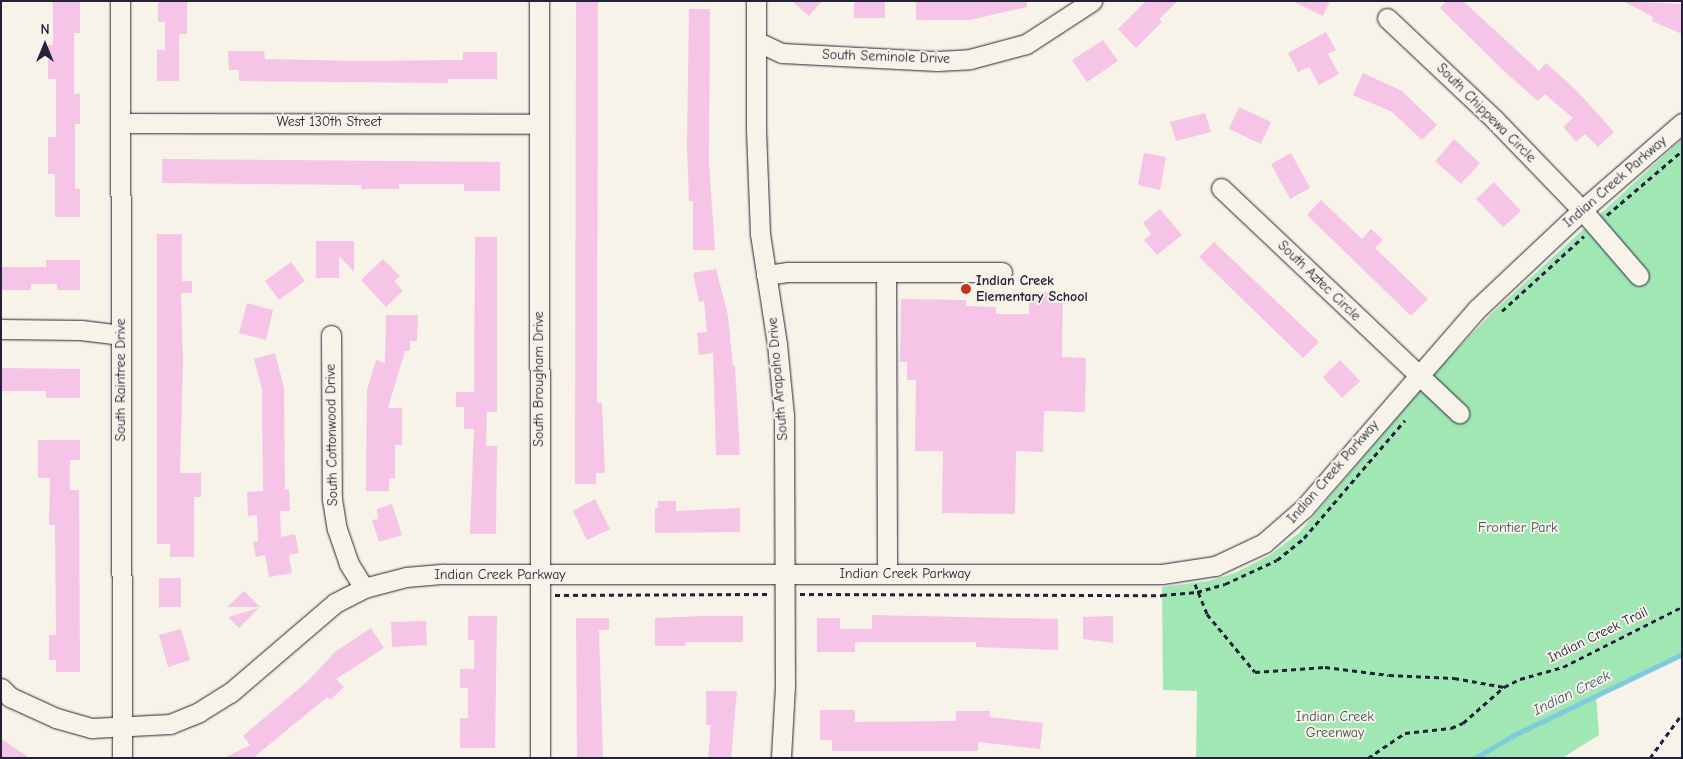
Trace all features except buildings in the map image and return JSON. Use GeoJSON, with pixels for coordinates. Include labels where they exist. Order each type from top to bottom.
{"type":"FeatureCollection","features":[{"type":"Feature","properties":{"kind":"street","name":"South Raintree Drive"},"geometry":{"type":"LineString","coordinates":[[120,1],[122,758]]}},
{"type":"Feature","properties":{"kind":"street","name":"South Brougham Drive"},"geometry":{"type":"LineString","coordinates":[[539,1],[540,758]]}},
{"type":"Feature","properties":{"kind":"street","name":"South Arapaho Drive"},"geometry":{"type":"LineString","coordinates":[[756,1],[758,42],[756,156],[760,234],[784,416],[786,594],[781,758]]}},
{"type":"Feature","properties":{"kind":"street","name":"South Seminole Drive"},"geometry":{"type":"LineString","coordinates":[[758,42],[782,53],[937,61],[970,59],[1026,44],[1092,1]]}},
{"type":"Feature","properties":{"kind":"street","name":"South Chippewa Circle"},"geometry":{"type":"LineString","coordinates":[[1387,18],[1494,119],[1582,210],[1639,276]]}},
{"type":"Feature","properties":{"kind":"street","name":"West 130th Street"},"geometry":{"type":"LineString","coordinates":[[120,123],[538,124]]}},
{"type":"Feature","properties":{"kind":"street","name":"Indian Creek Parkway"},"geometry":{"type":"LineString","coordinates":[[1,688],[10,696],[56,718],[92,728],[122,728],[170,724],[213,704],[311,620],[364,588],[406,577],[1162,574],[1192,571],[1248,552],[1278,533],[1304,508],[1417,374],[1477,309],[1582,210],[1682,123]]}},
{"type":"Feature","properties":{"kind":"street","name":"South Aztec Circle"},"geometry":{"type":"LineString","coordinates":[[1221,188],[1459,413]]}},
{"type":"Feature","properties":{"kind":"street"},"geometry":{"type":"LineString","coordinates":[[766,275],[787,272],[1002,272]]}},
{"type":"Feature","properties":{"kind":"street"},"geometry":{"type":"LineString","coordinates":[[886,272],[887,574]]}},
{"type":"Feature","properties":{"kind":"street"},"geometry":{"type":"LineString","coordinates":[[1,329],[81,330],[120,334]]}},
{"type":"Feature","properties":{"kind":"street","name":"South Cottonwood Drive"},"geometry":{"type":"LineString","coordinates":[[330,335],[332,499],[337,530],[349,564],[364,588]]}},
{"type":"Feature","properties":{"kind":"path"},"geometry":{"type":"LineString","coordinates":[[1498,316],[1595,226],[1682,151]]}},
{"type":"Feature","properties":{"kind":"path"},"geometry":{"type":"LineString","coordinates":[[539,595],[1143,595],[1197,592],[1225,584],[1277,560],[1330,509],[1407,418]]}},
{"type":"Feature","properties":{"kind":"path"},"geometry":{"type":"LineString","coordinates":[[1192,571],[1197,592],[1207,614],[1255,672],[1325,667],[1389,675],[1454,678],[1504,687]]}},
{"type":"Feature","properties":{"kind":"path","name":"Indian Creek Trail"},"geometry":{"type":"LineString","coordinates":[[1368,758],[1405,733],[1451,728],[1463,723],[1504,687],[1520,679],[1563,667],[1682,607]]}},
{"type":"Feature","properties":{"kind":"path"},"geometry":{"type":"LineString","coordinates":[[1650,758],[1682,714]]}},
{"type":"Feature","properties":{"kind":"green space","name":"Frontier Park"},"geometry":{"type":"Polygon","coordinates":[[[1682,139],[1682,654],[1596,694],[1599,735],[1562,758],[1196,758],[1197,691],[1163,690],[1162,587],[1209,581],[1235,573],[1270,555],[1299,533],[1441,366],[1491,314],[1682,139]]]}},
{"type":"Feature","properties":{"kind":"waterway","name":"Indian Creek"},"geometry":{"type":"LineString","coordinates":[[1475,758],[1514,735],[1682,654]]}},
{"type":"Feature","properties":{"kind":"place","name":"Indian Creek Elementary School"},"geometry":{"type":"Point","coordinates":[966,289]}},
{"type":"Feature","properties":{"kind":"park label","name":"Indian Creek Greenway"},"geometry":{"type":"Point","coordinates":[1335,726]}}]}
